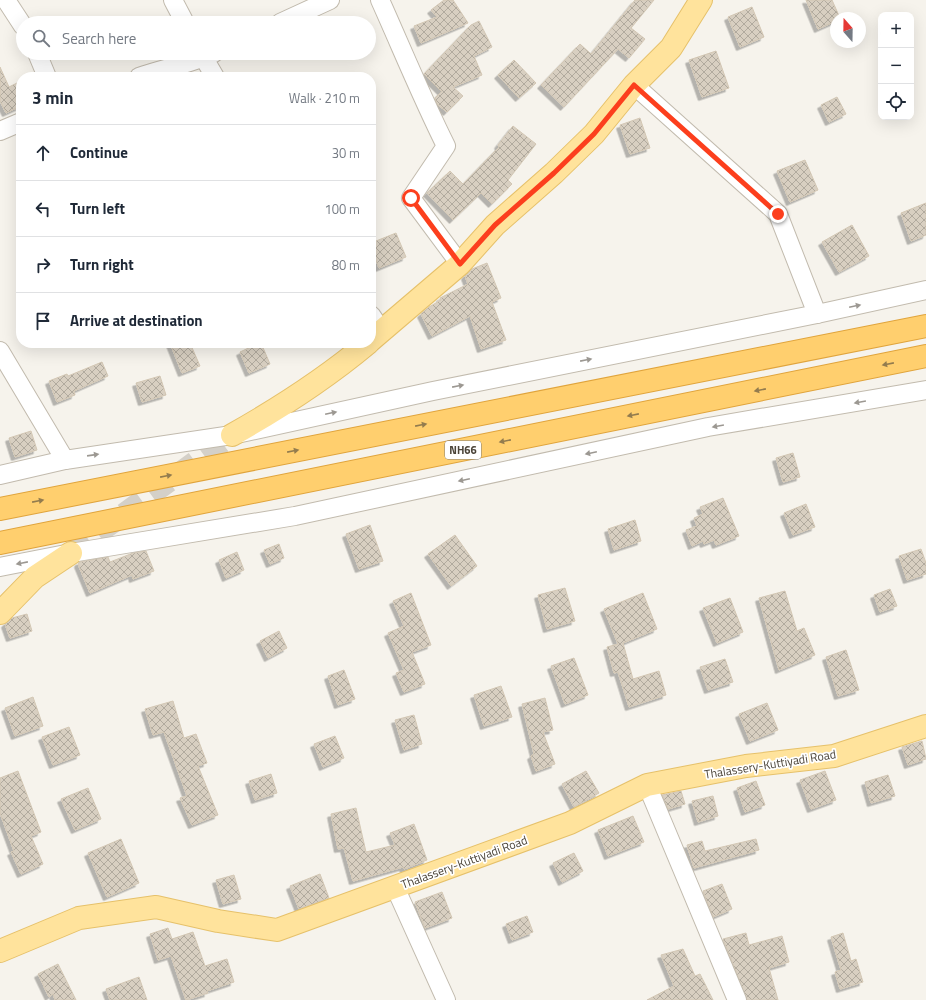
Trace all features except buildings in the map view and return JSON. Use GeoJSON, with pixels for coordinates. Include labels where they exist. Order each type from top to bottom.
{"type":"FeatureCollection","features":[{"type":"Feature","properties":{"kind":"highway"},"geometry":{"type":"LineString","coordinates":[[0,509],[926,326]]}},
{"type":"Feature","properties":{"kind":"highway","name":"NH66"},"geometry":{"type":"LineString","coordinates":[[0,543],[926,356]]}},
{"type":"Feature","properties":{"kind":"main road"},"geometry":{"type":"LineString","coordinates":[[376,330],[460,264],[495,225],[554,173],[594,134],[634,85],[671,48],[701,0]]}},
{"type":"Feature","properties":{"kind":"main road"},"geometry":{"type":"LineString","coordinates":[[232,435],[271,413],[318,383],[356,348]]}},
{"type":"Feature","properties":{"kind":"main road"},"geometry":{"type":"LineString","coordinates":[[0,613],[35,577],[71,553]]}},
{"type":"Feature","properties":{"kind":"main road","name":"Thalassery-Kuttiyadi Road"},"geometry":{"type":"LineString","coordinates":[[0,951],[79,918],[156,907],[218,921],[277,930],[570,823],[647,785],[746,766],[834,756],[926,726]]}},
{"type":"Feature","properties":{"kind":"street"},"geometry":{"type":"LineString","coordinates":[[6,0],[16,16]]}},
{"type":"Feature","properties":{"kind":"street"},"geometry":{"type":"LineString","coordinates":[[173,0],[181,16]]}},
{"type":"Feature","properties":{"kind":"street"},"geometry":{"type":"LineString","coordinates":[[295,16],[330,0]]}},
{"type":"Feature","properties":{"kind":"street"},"geometry":{"type":"LineString","coordinates":[[380,0],[424,101],[446,146],[411,198],[460,264]]}},
{"type":"Feature","properties":{"kind":"street"},"geometry":{"type":"LineString","coordinates":[[40,60],[45,72]]}},
{"type":"Feature","properties":{"kind":"street"},"geometry":{"type":"LineString","coordinates":[[154,72],[191,60]]}},
{"type":"Feature","properties":{"kind":"street"},"geometry":{"type":"LineString","coordinates":[[208,60],[213,72]]}},
{"type":"Feature","properties":{"kind":"street"},"geometry":{"type":"LineString","coordinates":[[634,85],[778,214],[817,314]]}},
{"type":"Feature","properties":{"kind":"street"},"geometry":{"type":"LineString","coordinates":[[0,131],[16,124]]}},
{"type":"Feature","properties":{"kind":"street"},"geometry":{"type":"LineString","coordinates":[[0,475],[65,460],[232,435],[433,391],[817,314],[926,290]]}},
{"type":"Feature","properties":{"kind":"street"},"geometry":{"type":"LineString","coordinates":[[0,352],[65,460]]}},
{"type":"Feature","properties":{"kind":"street"},"geometry":{"type":"LineString","coordinates":[[0,567],[71,553],[295,516],[708,428],[926,390]]}},
{"type":"Feature","properties":{"kind":"street"},"geometry":{"type":"LineString","coordinates":[[647,785],[737,1000]]}},
{"type":"Feature","properties":{"kind":"street"},"geometry":{"type":"LineString","coordinates":[[395,887],[446,1000]]}},
{"type":"Feature","properties":{"kind":"tunnel"},"geometry":{"type":"LineString","coordinates":[[71,553],[232,435]]}},
{"type":"Feature","properties":{"kind":"route"},"geometry":{"type":"LineString","coordinates":[[411,198],[460,264],[495,225],[554,173],[594,134],[634,85],[778,214]]}}]}
